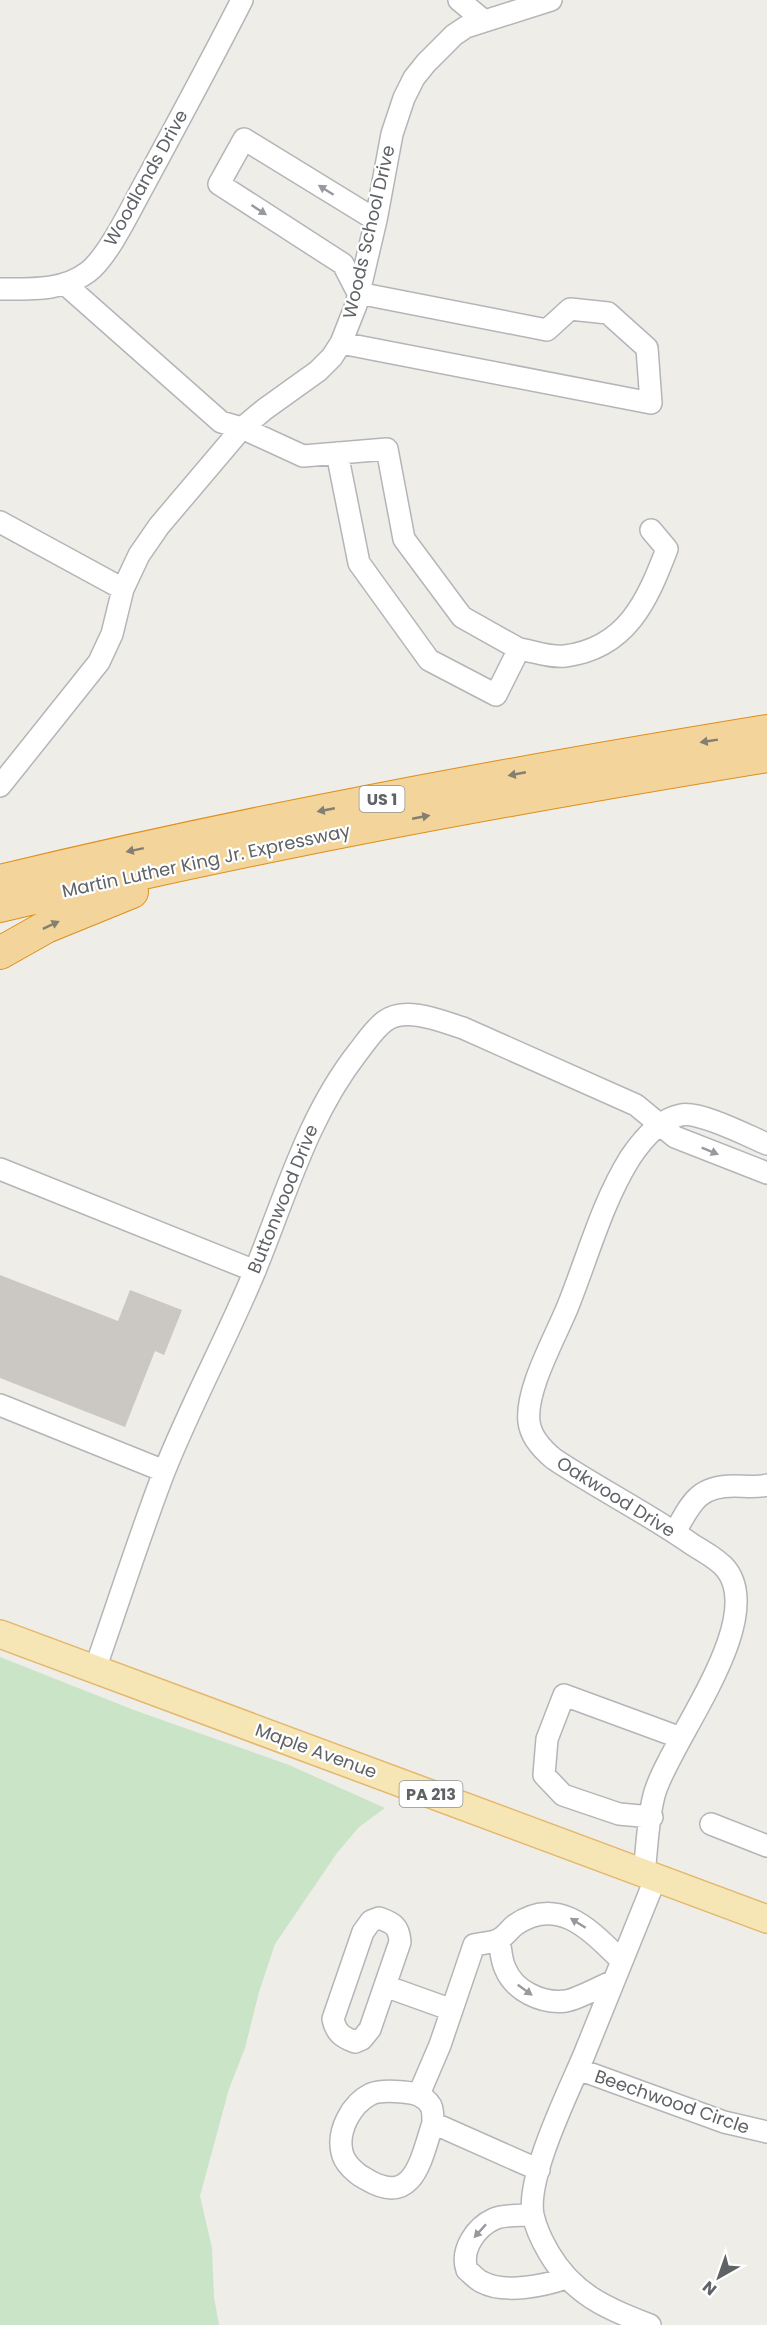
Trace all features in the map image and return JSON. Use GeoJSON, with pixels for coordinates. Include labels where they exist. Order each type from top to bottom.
{"type":"FeatureCollection","features":[{"type":"Feature","properties":{"kind":"highway","name":"Martin Luther King Jr. Expressway"},"geometry":{"type":"LineString","coordinates":[[0,881],[412,793],[590,760],[767,731]]}},
{"type":"Feature","properties":{"kind":"highway","name":"Martin Luther King Jr. Expressway"},"geometry":{"type":"LineString","coordinates":[[0,906],[240,852],[583,786],[767,756]]}},
{"type":"Feature","properties":{"kind":"highway"},"geometry":{"type":"LineString","coordinates":[[0,953],[46,927],[84,910],[240,852]]}},
{"type":"Feature","properties":{"kind":"main road","name":"Maple Avenue"},"geometry":{"type":"LineString","coordinates":[[0,1634],[767,1919]]}},
{"type":"Feature","properties":{"kind":"street","name":"Woodlands Drive"},"geometry":{"type":"LineString","coordinates":[[0,289],[33,289],[65,284],[90,271],[101,258],[129,213],[242,0]]}},
{"type":"Feature","properties":{"kind":"street"},"geometry":{"type":"LineString","coordinates":[[459,0],[483,20]]}},
{"type":"Feature","properties":{"kind":"street","name":"Woods School Drive"},"geometry":{"type":"LineString","coordinates":[[0,786],[99,662],[112,634],[123,589],[139,555],[159,526],[242,428],[318,371],[332,357],[341,343],[358,293],[392,134],[404,98],[414,78],[454,35],[466,27],[551,0]]}},
{"type":"Feature","properties":{"kind":"street"},"geometry":{"type":"LineString","coordinates":[[341,343],[651,403],[647,348],[608,314],[570,309],[547,330],[358,293],[343,264],[219,184],[244,139],[375,220]]}},
{"type":"Feature","properties":{"kind":"street"},"geometry":{"type":"LineString","coordinates":[[65,284],[221,422],[242,428],[303,456],[387,449],[404,539],[462,617],[519,649],[563,657],[601,647],[631,622],[650,592],[667,549],[651,531]]}},
{"type":"Feature","properties":{"kind":"street"},"geometry":{"type":"LineString","coordinates":[[337,453],[358,563],[429,660],[496,695],[519,649]]}},
{"type":"Feature","properties":{"kind":"street"},"geometry":{"type":"LineString","coordinates":[[0,522],[123,589]]}},
{"type":"Feature","properties":{"kind":"street","name":"Buttonwood Drive"},"geometry":{"type":"LineString","coordinates":[[95,1669],[164,1471],[255,1271],[309,1132],[342,1072],[376,1029],[386,1020],[397,1015],[408,1014],[443,1021],[463,1028],[636,1105],[675,1137],[767,1173]]}},
{"type":"Feature","properties":{"kind":"street"},"geometry":{"type":"LineString","coordinates":[[660,1123],[683,1114],[710,1120],[767,1144]]}},
{"type":"Feature","properties":{"kind":"street","name":"Oakwood Drive"},"geometry":{"type":"LineString","coordinates":[[622,1961],[650,1875],[655,1792],[681,1738],[717,1676],[738,1621],[739,1602],[734,1580],[726,1568],[675,1532],[554,1459],[533,1436],[529,1423],[535,1387],[604,1210],[631,1157],[660,1123]]}},
{"type":"Feature","properties":{"kind":"street"},"geometry":{"type":"LineString","coordinates":[[0,1169],[255,1271]]}},
{"type":"Feature","properties":{"kind":"street"},"geometry":{"type":"LineString","coordinates":[[0,1405],[164,1471]]}},
{"type":"Feature","properties":{"kind":"street"},"geometry":{"type":"LineString","coordinates":[[675,1532],[691,1503],[700,1494],[710,1489],[731,1486],[767,1485]]}},
{"type":"Feature","properties":{"kind":"street"},"geometry":{"type":"LineString","coordinates":[[652,1817],[619,1814],[563,1795],[544,1775],[547,1739],[564,1695],[681,1738]]}},
{"type":"Feature","properties":{"kind":"street"},"geometry":{"type":"LineString","coordinates":[[711,1824],[767,1846]]}},
{"type":"Feature","properties":{"kind":"street"},"geometry":{"type":"LineString","coordinates":[[419,2094],[440,2045],[474,1945],[499,1940],[515,1925],[534,1916],[553,1913],[570,1917],[590,1930],[622,1961],[539,2170],[532,2198],[533,2215],[540,2236],[566,2278],[588,2296],[618,2313],[650,2325]]}},
{"type":"Feature","properties":{"kind":"street"},"geometry":{"type":"LineString","coordinates":[[379,1918],[394,1923],[400,1932],[400,1942],[385,1986],[370,2029],[362,2039],[356,2042],[342,2037],[335,2029],[333,2019],[363,1932],[371,1921],[379,1918]]}},
{"type":"Feature","properties":{"kind":"street"},"geometry":{"type":"LineString","coordinates":[[499,1940],[505,1969],[519,1988],[534,1997],[568,2001],[614,1982]]}},
{"type":"Feature","properties":{"kind":"street"},"geometry":{"type":"LineString","coordinates":[[385,1986],[452,2010]]}},
{"type":"Feature","properties":{"kind":"street","name":"Beechwood Circle"},"geometry":{"type":"LineString","coordinates":[[578,2069],[724,2122],[767,2132]]}},
{"type":"Feature","properties":{"kind":"street"},"geometry":{"type":"LineString","coordinates":[[373,2093],[419,2094],[432,2107],[433,2124],[416,2172],[406,2185],[396,2189],[375,2185],[357,2174],[342,2155],[340,2140],[347,2117],[361,2101],[373,2093]]}},
{"type":"Feature","properties":{"kind":"street"},"geometry":{"type":"LineString","coordinates":[[433,2124],[539,2170]]}},
{"type":"Feature","properties":{"kind":"street"},"geometry":{"type":"LineString","coordinates":[[533,2215],[496,2217],[485,2224],[476,2233],[465,2253],[467,2270],[481,2282],[518,2288],[547,2285],[566,2278]]}},
{"type":"Feature","properties":{"kind":"green space"},"geometry":{"type":"Polygon","coordinates":[[[0,1657],[134,1710],[289,1765],[385,1808],[359,1827],[337,1853],[275,1944],[259,1992],[245,2048],[229,2089],[200,2196],[212,2248],[214,2297],[219,2325],[0,2325],[0,1657]]]}},
{"type":"Feature","properties":{"kind":"building"},"geometry":{"type":"Polygon","coordinates":[[[0,1275],[118,1321],[130,1290],[182,1310],[164,1355],[155,1351],[125,1427],[0,1378],[0,1275]]]}}]}
